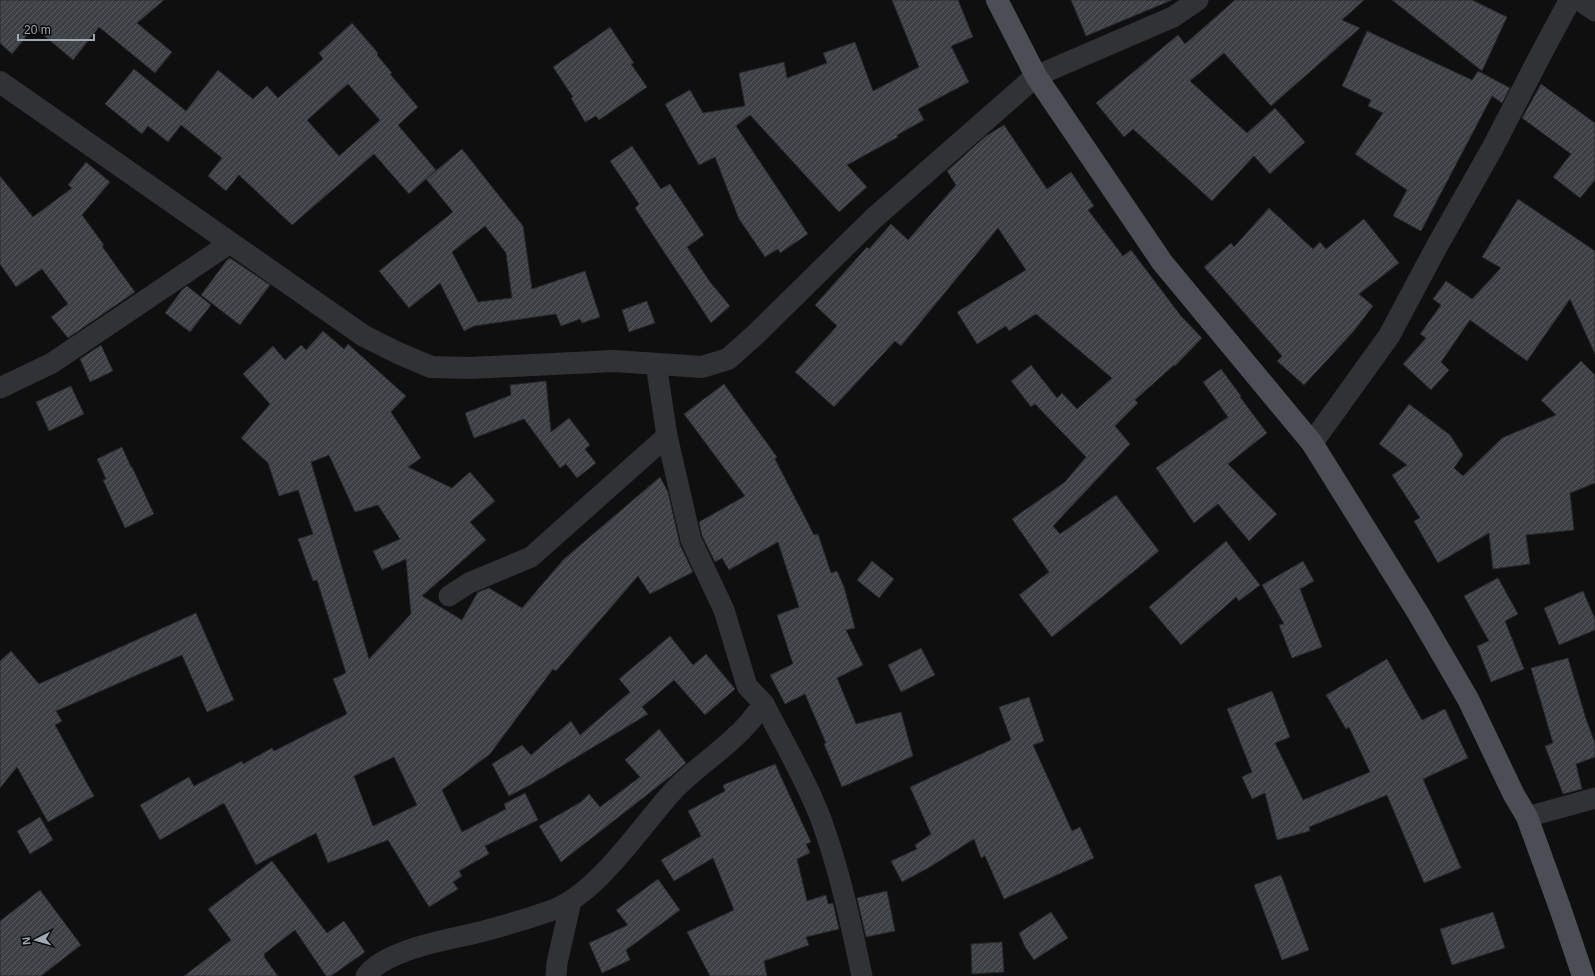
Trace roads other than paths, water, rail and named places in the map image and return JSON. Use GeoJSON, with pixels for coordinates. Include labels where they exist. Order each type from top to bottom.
{"type":"FeatureCollection","features":[{"type":"Feature","properties":{"kind":"main road"},"geometry":{"type":"LineString","coordinates":[[997,0],[1036,76],[1162,262],[1312,443],[1418,613],[1468,699],[1514,795],[1527,817],[1583,976]]}},
{"type":"Feature","properties":{"kind":"street"},"geometry":{"type":"LineString","coordinates":[[0,82],[364,336],[431,367],[470,368],[614,361],[702,367],[728,359],[756,335],[873,219],[1036,76],[1173,17],[1198,0]]}},
{"type":"Feature","properties":{"kind":"street"},"geometry":{"type":"LineString","coordinates":[[1312,443],[1390,336],[1437,246],[1493,147],[1570,0]]}},
{"type":"Feature","properties":{"kind":"street"},"geometry":{"type":"LineString","coordinates":[[1579,0],[1595,11]]}},
{"type":"Feature","properties":{"kind":"street"},"geometry":{"type":"LineString","coordinates":[[0,388],[52,363],[230,243]]}},
{"type":"Feature","properties":{"kind":"street"},"geometry":{"type":"LineString","coordinates":[[656,364],[667,436],[691,540],[724,610],[747,686],[764,704],[822,821],[840,876],[862,976]]}},
{"type":"Feature","properties":{"kind":"street"},"geometry":{"type":"LineString","coordinates":[[449,596],[469,583],[531,557],[667,436]]}},
{"type":"Feature","properties":{"kind":"street"},"geometry":{"type":"LineString","coordinates":[[366,976],[372,969],[391,956],[481,932],[551,911],[571,901],[601,876],[676,789],[739,734],[764,704]]}},
{"type":"Feature","properties":{"kind":"street"},"geometry":{"type":"LineString","coordinates":[[1527,817],[1595,798]]}},
{"type":"Feature","properties":{"kind":"street"},"geometry":{"type":"LineString","coordinates":[[556,976],[557,962],[571,901]]}}]}
